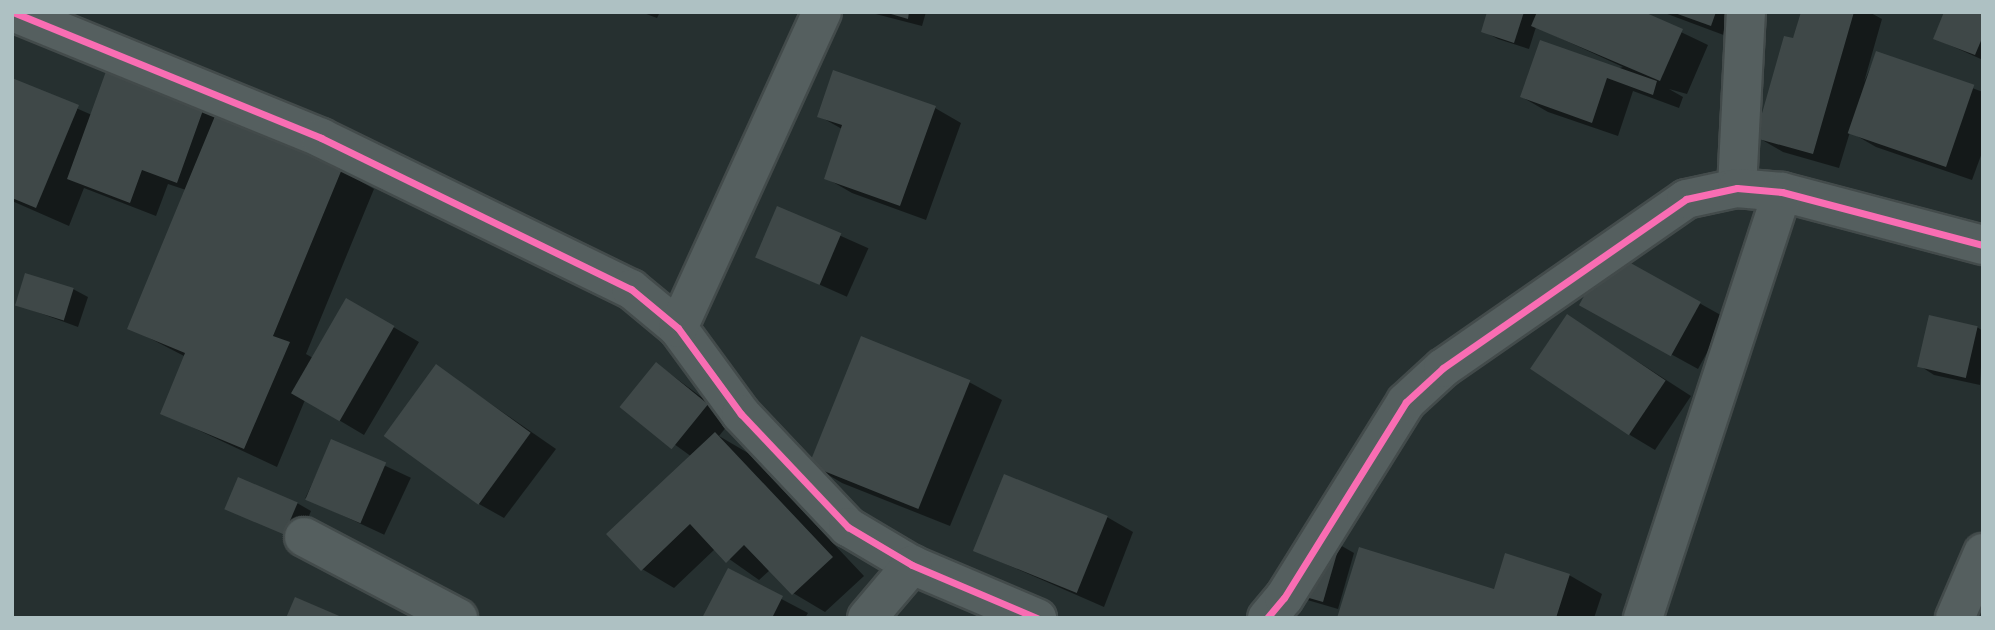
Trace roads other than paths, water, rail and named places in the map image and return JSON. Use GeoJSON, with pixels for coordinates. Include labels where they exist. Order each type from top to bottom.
{"type":"FeatureCollection","features":[{"type":"Feature","properties":{"kind":"street"},"geometry":{"type":"LineString","coordinates":[[13,12],[321,138],[631,289],[678,328],[741,414],[798,478],[848,527],[912,565],[1037,618]]}},
{"type":"Feature","properties":{"kind":"street"},"geometry":{"type":"LineString","coordinates":[[678,328],[822,12]]}},
{"type":"Feature","properties":{"kind":"street"},"geometry":{"type":"LineString","coordinates":[[1737,188],[1746,12]]}},
{"type":"Feature","properties":{"kind":"street"},"geometry":{"type":"LineString","coordinates":[[1267,618],[1284,598],[1406,402],[1443,368],[1686,199],[1737,188],[1782,192],[1983,245]]}},
{"type":"Feature","properties":{"kind":"street"},"geometry":{"type":"LineString","coordinates":[[1643,618],[1782,192]]}},
{"type":"Feature","properties":{"kind":"street"},"geometry":{"type":"LineString","coordinates":[[304,537],[457,618]]}},
{"type":"Feature","properties":{"kind":"street"},"geometry":{"type":"LineString","coordinates":[[1955,618],[1983,553]]}},
{"type":"Feature","properties":{"kind":"street"},"geometry":{"type":"LineString","coordinates":[[867,618],[912,565]]}}]}
